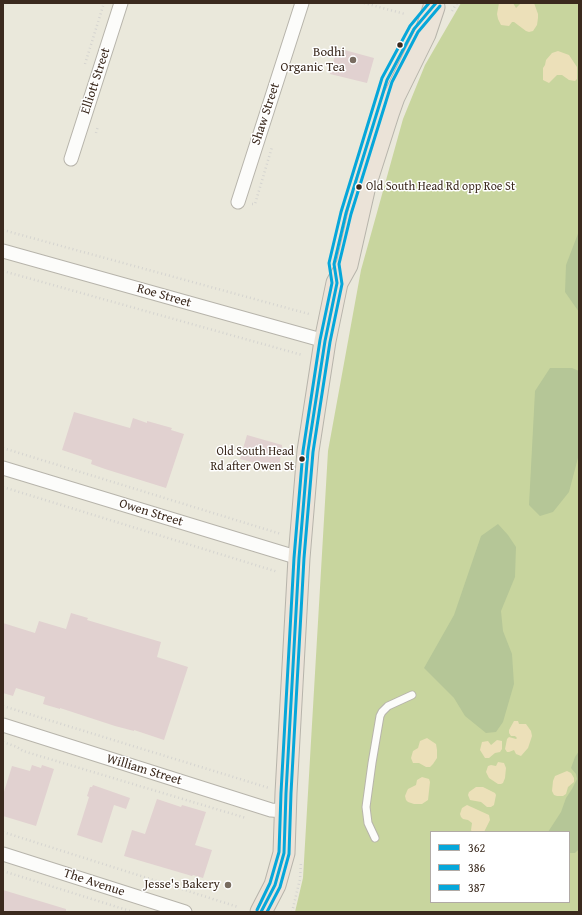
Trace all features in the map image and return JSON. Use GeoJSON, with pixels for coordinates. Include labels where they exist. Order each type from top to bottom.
{"type":"FeatureCollection","features":[{"type":"Feature","properties":{"kind":"main road"},"geometry":{"type":"LineString","coordinates":[[261,912],[275,885],[284,847],[299,558],[308,451],[325,341],[337,283],[346,266],[365,186],[392,103],[425,34],[440,8]]}},
{"type":"Feature","properties":{"kind":"street","name":"Elliott Street"},"geometry":{"type":"LineString","coordinates":[[71,159],[121,3]]}},
{"type":"Feature","properties":{"kind":"street","name":"Shaw Street"},"geometry":{"type":"LineString","coordinates":[[238,202],[302,3]]}},
{"type":"Feature","properties":{"kind":"street","name":"Roe Street"},"geometry":{"type":"LineString","coordinates":[[3,250],[325,341]]}},
{"type":"Feature","properties":{"kind":"street","name":"Owen Street"},"geometry":{"type":"LineString","coordinates":[[3,468],[299,558]]}},
{"type":"Feature","properties":{"kind":"street","name":"William Street"},"geometry":{"type":"LineString","coordinates":[[3,726],[271,810],[285,811]]}},
{"type":"Feature","properties":{"kind":"street","name":"The Avenue"},"geometry":{"type":"LineString","coordinates":[[3,854],[185,912]]}},
{"type":"Feature","properties":{"kind":"lane"},"geometry":{"type":"LineString","coordinates":[[375,838],[368,823],[366,806],[380,716],[388,706],[412,695]]}},
{"type":"Feature","properties":{"kind":"path"},"geometry":{"type":"LineString","coordinates":[[364,3],[405,14]]}},
{"type":"Feature","properties":{"kind":"path"},"geometry":{"type":"LineString","coordinates":[[440,8],[457,3]]}},
{"type":"Feature","properties":{"kind":"path"},"geometry":{"type":"LineString","coordinates":[[3,230],[309,314]]}},
{"type":"Feature","properties":{"kind":"path"},"geometry":{"type":"LineString","coordinates":[[3,271],[302,355]]}},
{"type":"Feature","properties":{"kind":"path"},"geometry":{"type":"LineString","coordinates":[[3,448],[281,534]]}},
{"type":"Feature","properties":{"kind":"path"},"geometry":{"type":"LineString","coordinates":[[3,487],[278,572]]}},
{"type":"Feature","properties":{"kind":"path"},"geometry":{"type":"LineString","coordinates":[[3,706],[269,788]]}},
{"type":"Feature","properties":{"kind":"path"},"geometry":{"type":"LineString","coordinates":[[3,742],[17,746],[23,751],[253,820]]}},
{"type":"Feature","properties":{"kind":"path"},"geometry":{"type":"LineString","coordinates":[[3,832],[238,906]]}},
{"type":"Feature","properties":{"kind":"path"},"geometry":{"type":"LineString","coordinates":[[292,912],[300,878],[301,855]]}},
{"type":"Feature","properties":{"kind":"path"},"geometry":{"type":"LineString","coordinates":[[3,871],[133,912]]}},
{"type":"Feature","properties":{"kind":"green space"},"geometry":{"type":"Polygon","coordinates":[[[461,3],[579,3],[579,912],[295,912],[303,878],[328,451],[361,270],[403,119],[425,65],[461,3]]]}},
{"type":"Feature","properties":{"kind":"green space"},"geometry":{"type":"Polygon","coordinates":[[[579,231],[579,312],[565,292],[566,265],[579,231]]]}},
{"type":"Feature","properties":{"kind":"green space"},"geometry":{"type":"Polygon","coordinates":[[[550,368],[572,368],[579,371],[579,454],[569,492],[553,512],[540,516],[529,505],[535,391],[550,368]]]}},
{"type":"Feature","properties":{"kind":"green space"},"geometry":{"type":"Polygon","coordinates":[[[498,524],[516,547],[515,577],[501,611],[503,631],[512,654],[514,684],[503,722],[496,732],[486,733],[465,716],[454,698],[424,668],[454,615],[481,536],[498,524]]]}},
{"type":"Feature","properties":{"kind":"green space"},"geometry":{"type":"Polygon","coordinates":[[[579,751],[579,849],[575,853],[570,853],[570,831],[549,831],[561,812],[566,798],[577,779],[576,774],[571,768],[579,751]]]}},
{"type":"Feature","properties":{"kind":"sand"},"geometry":{"type":"Polygon","coordinates":[[[499,3],[513,3],[516,8],[521,3],[534,3],[538,18],[537,25],[533,31],[526,31],[514,22],[512,22],[509,26],[501,25],[497,14],[499,3]]]}},
{"type":"Feature","properties":{"kind":"sand"},"geometry":{"type":"Polygon","coordinates":[[[558,51],[569,55],[577,67],[577,79],[575,81],[569,80],[562,75],[557,75],[549,83],[543,80],[543,68],[546,60],[552,53],[558,51]]]}},
{"type":"Feature","properties":{"kind":"sand"},"geometry":{"type":"Polygon","coordinates":[[[514,721],[518,721],[519,724],[526,724],[531,731],[532,736],[528,748],[521,756],[516,754],[514,750],[507,752],[505,749],[507,739],[509,737],[517,738],[515,736],[511,736],[509,733],[514,721]]]}},
{"type":"Feature","properties":{"kind":"sand"},"geometry":{"type":"Polygon","coordinates":[[[427,738],[436,744],[437,750],[437,758],[430,767],[426,767],[419,763],[413,763],[411,758],[413,751],[418,748],[420,741],[427,738]]]}},
{"type":"Feature","properties":{"kind":"sand"},"geometry":{"type":"Polygon","coordinates":[[[497,740],[502,741],[502,749],[500,752],[495,753],[489,758],[485,758],[480,750],[482,742],[488,741],[491,745],[497,740]]]}},
{"type":"Feature","properties":{"kind":"sand"},"geometry":{"type":"Polygon","coordinates":[[[498,762],[504,763],[506,768],[505,778],[501,784],[498,784],[489,778],[486,772],[488,766],[496,766],[498,762]]]}},
{"type":"Feature","properties":{"kind":"sand"},"geometry":{"type":"Polygon","coordinates":[[[567,771],[571,773],[574,778],[574,782],[568,787],[566,794],[563,796],[554,795],[552,791],[555,776],[567,771]]]}},
{"type":"Feature","properties":{"kind":"sand"},"geometry":{"type":"Polygon","coordinates":[[[422,777],[429,779],[430,782],[428,800],[422,804],[408,802],[405,796],[408,789],[416,785],[417,780],[422,777]]]}},
{"type":"Feature","properties":{"kind":"sand"},"geometry":{"type":"Polygon","coordinates":[[[476,787],[483,787],[495,793],[494,805],[487,807],[481,802],[470,800],[468,795],[469,792],[476,787]]]}},
{"type":"Feature","properties":{"kind":"sand"},"geometry":{"type":"Polygon","coordinates":[[[467,805],[489,815],[490,820],[484,831],[472,831],[472,823],[461,817],[460,814],[462,808],[467,805]]]}},
{"type":"Feature","properties":{"kind":"building"},"geometry":{"type":"Polygon","coordinates":[[[337,48],[374,58],[367,83],[330,74],[337,48]]]}},
{"type":"Feature","properties":{"kind":"building"},"geometry":{"type":"Polygon","coordinates":[[[74,412],[130,428],[133,418],[147,423],[147,421],[172,428],[171,430],[184,434],[166,488],[91,464],[92,460],[62,450],[74,412]]]}},
{"type":"Feature","properties":{"kind":"building"},"geometry":{"type":"Polygon","coordinates":[[[247,435],[282,445],[279,469],[240,459],[247,435]]]}},
{"type":"Feature","properties":{"kind":"building"},"geometry":{"type":"Polygon","coordinates":[[[71,613],[88,618],[87,620],[161,642],[157,657],[188,667],[164,740],[43,704],[45,697],[16,688],[13,696],[3,693],[3,623],[35,633],[39,621],[66,629],[71,613]]]}},
{"type":"Feature","properties":{"kind":"building"},"geometry":{"type":"Polygon","coordinates":[[[32,765],[41,768],[42,765],[54,769],[36,826],[3,816],[3,795],[12,766],[30,771],[32,765]]]}},
{"type":"Feature","properties":{"kind":"building"},"geometry":{"type":"Polygon","coordinates":[[[93,785],[130,798],[126,809],[114,805],[102,843],[77,835],[89,797],[87,796],[90,787],[93,785]]]}},
{"type":"Feature","properties":{"kind":"building"},"geometry":{"type":"Polygon","coordinates":[[[157,799],[181,807],[182,805],[206,812],[195,845],[212,850],[203,878],[124,856],[132,830],[145,834],[157,799]]]}},
{"type":"Feature","properties":{"kind":"building"},"geometry":{"type":"Polygon","coordinates":[[[3,890],[66,909],[66,912],[3,912],[3,890]]]}},
{"type":"Feature","properties":{"kind":"transit line","name":"387"},"geometry":{"type":"LineString","coordinates":[[257,910],[270,883],[279,852],[294,558],[303,451],[320,340],[332,283],[329,263],[341,212],[382,78],[410,26],[429,3]]}},
{"type":"Feature","properties":{"kind":"transit line","name":"362"},"geometry":{"type":"LineString","coordinates":[[261,912],[275,885],[284,853],[299,558],[308,451],[325,341],[337,283],[334,264],[346,213],[387,80],[414,29],[436,3]]}},
{"type":"Feature","properties":{"kind":"transit line","name":"386"},"geometry":{"type":"LineString","coordinates":[[267,912],[280,887],[289,854],[304,558],[313,452],[330,342],[342,284],[339,264],[351,214],[392,82],[418,32],[440,6]]}},
{"type":"Feature","properties":{"kind":"place","name":"Bodhi Organic Tea"},"geometry":{"type":"Point","coordinates":[353,60]}},
{"type":"Feature","properties":{"kind":"place","name":"Old South Head Rd opp Roe St"},"geometry":{"type":"Point","coordinates":[359,187]}},
{"type":"Feature","properties":{"kind":"place","name":"Old South Head Rd after Owen St"},"geometry":{"type":"Point","coordinates":[302,459]}},
{"type":"Feature","properties":{"kind":"place","name":"Jesse's Bakery"},"geometry":{"type":"Point","coordinates":[228,885]}}]}
